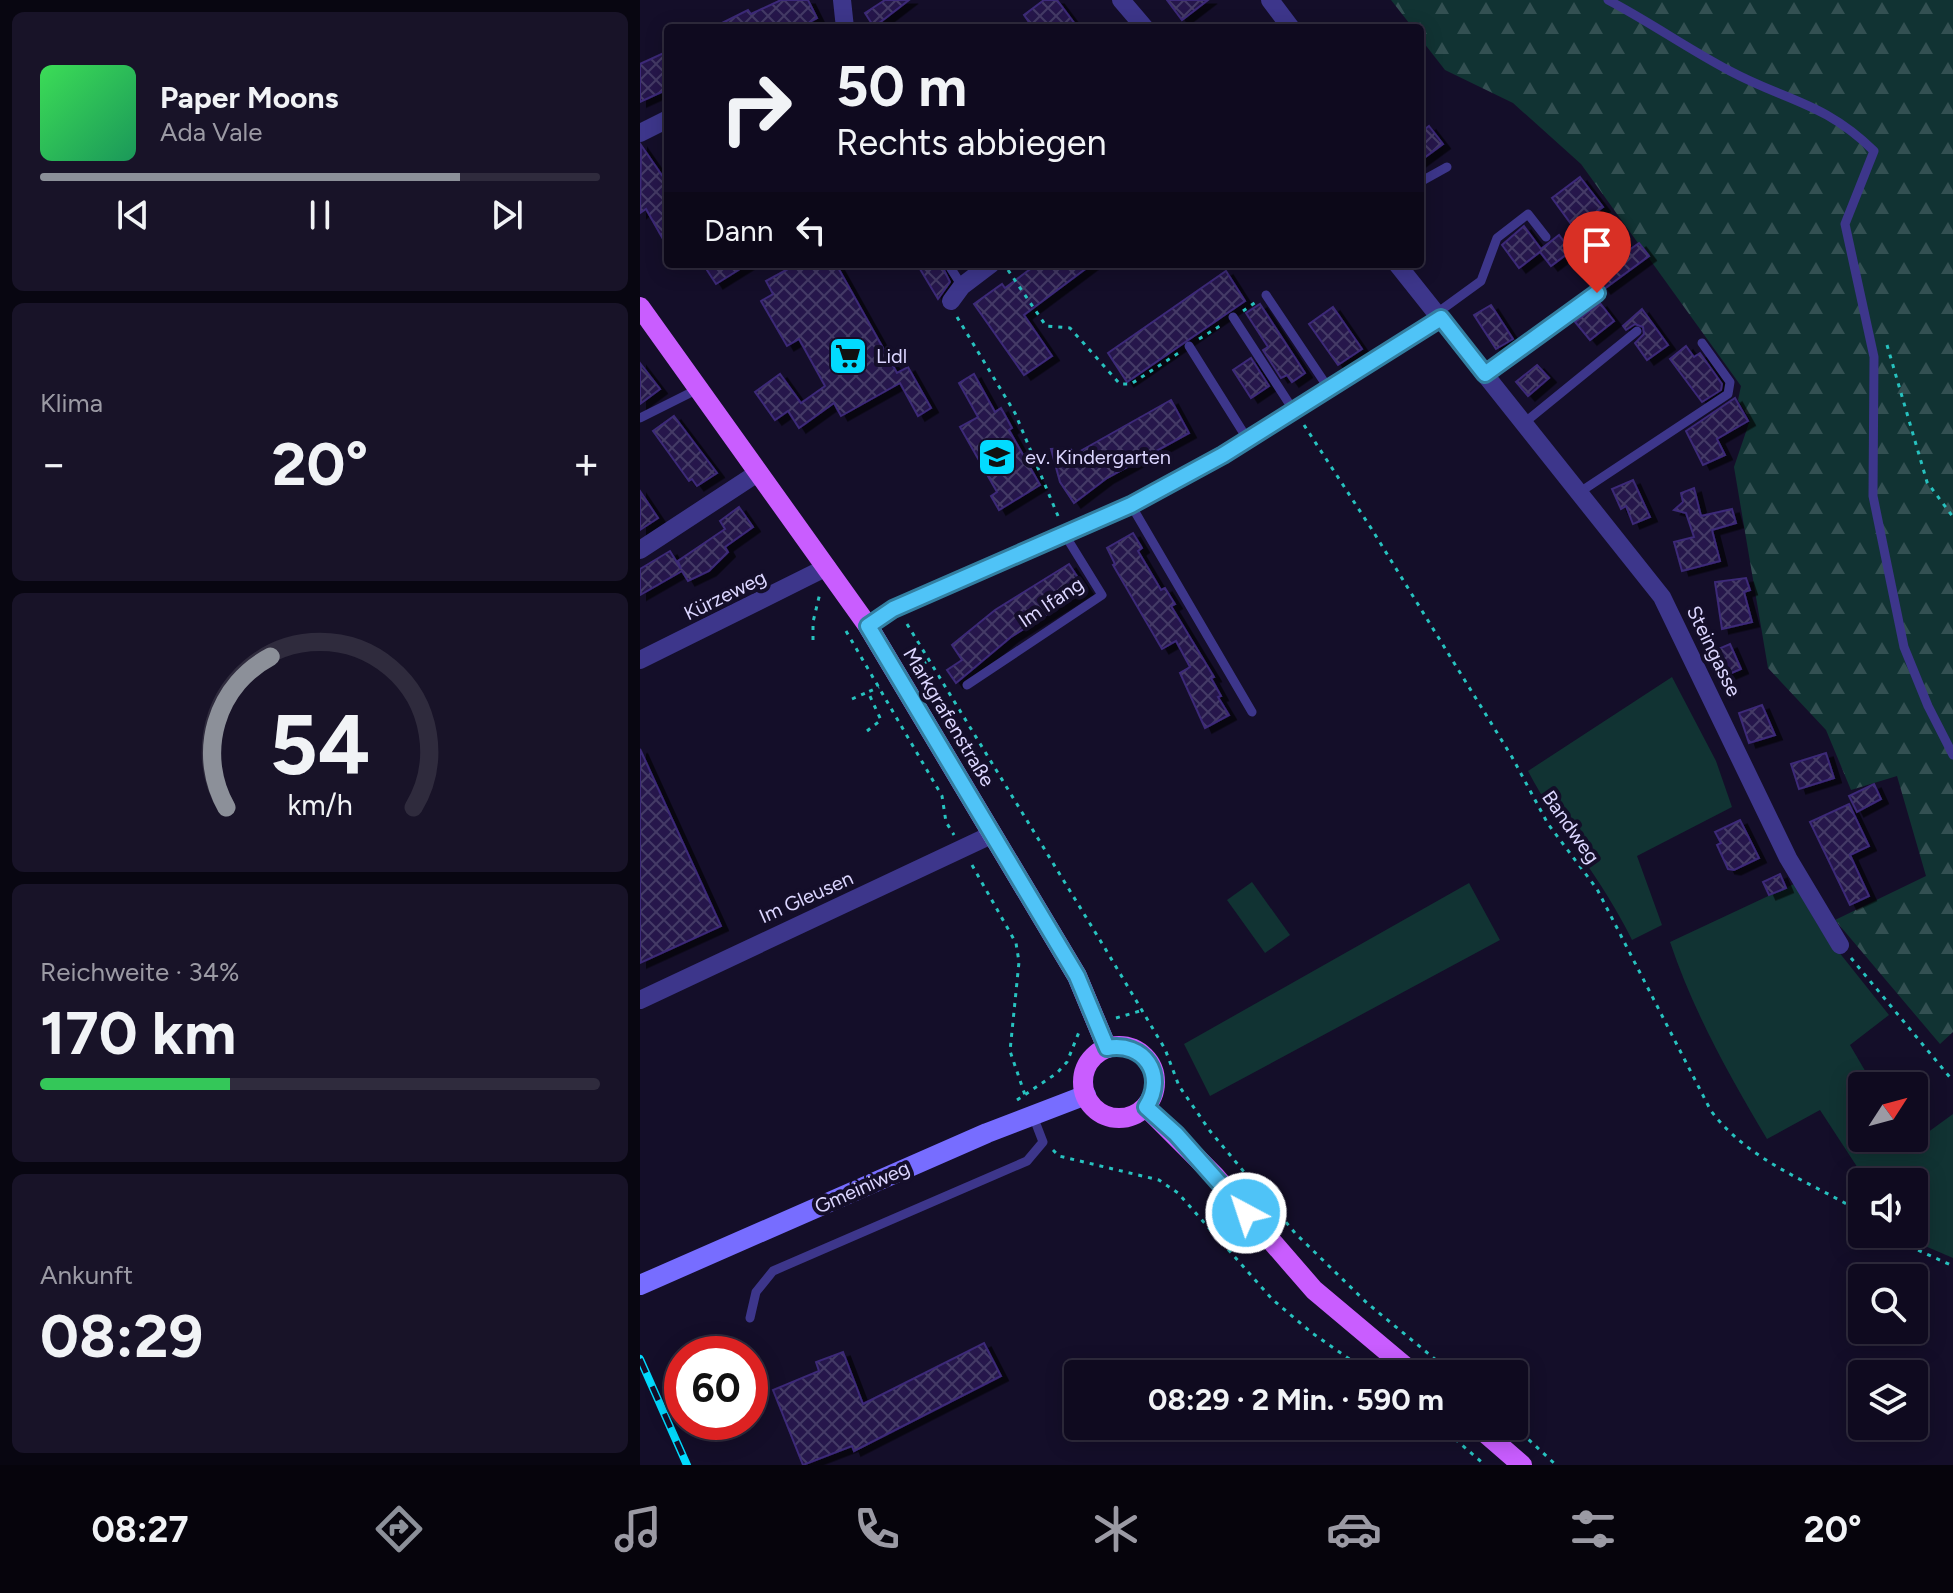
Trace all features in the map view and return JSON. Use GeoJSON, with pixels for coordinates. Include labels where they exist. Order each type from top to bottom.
{"type":"FeatureCollection","features":[{"type":"Feature","properties":{"kind":"main road","name":"Markgrafenstraße"},"geometry":{"type":"LineString","coordinates":[[640,307],[868,626],[1077,976],[1107,1048]]}},
{"type":"Feature","properties":{"kind":"main road"},"geometry":{"type":"LineString","coordinates":[[1128,1047],[1138,1051],[1152,1067],[1155,1088],[1146,1107],[1131,1116],[1113,1117],[1097,1110],[1086,1095],[1084,1084],[1089,1062],[1107,1048],[1128,1047]]}},
{"type":"Feature","properties":{"kind":"main road"},"geometry":{"type":"LineString","coordinates":[[1146,1107],[1205,1165],[1314,1290],[1397,1360]]}},
{"type":"Feature","properties":{"kind":"main road"},"geometry":{"type":"LineString","coordinates":[[1493,1440],[1522,1465]]}},
{"type":"Feature","properties":{"kind":"street"},"geometry":{"type":"LineString","coordinates":[[842,0],[845,24]]}},
{"type":"Feature","properties":{"kind":"street"},"geometry":{"type":"LineString","coordinates":[[1121,0],[1142,24]]}},
{"type":"Feature","properties":{"kind":"street"},"geometry":{"type":"LineString","coordinates":[[1270,0],[1288,24]]}},
{"type":"Feature","properties":{"kind":"street"},"geometry":{"type":"LineString","coordinates":[[640,133],[664,121]]}},
{"type":"Feature","properties":{"kind":"street"},"geometry":{"type":"LineString","coordinates":[[956,294],[986,268]]}},
{"type":"Feature","properties":{"kind":"street","name":"Steingasse"},"geometry":{"type":"LineString","coordinates":[[1400,268],[1662,597],[1788,858],[1840,945]]}},
{"type":"Feature","properties":{"kind":"street"},"geometry":{"type":"LineString","coordinates":[[868,626],[893,609],[1131,505],[1248,440],[1439,316]]}},
{"type":"Feature","properties":{"kind":"street"},"geometry":{"type":"LineString","coordinates":[[640,550],[759,472]]}},
{"type":"Feature","properties":{"kind":"street","name":"Kürzeweg"},"geometry":{"type":"LineString","coordinates":[[640,660],[827,567]]}},
{"type":"Feature","properties":{"kind":"street","name":"Im Gleusen"},"geometry":{"type":"LineString","coordinates":[[640,1000],[991,835]]}},
{"type":"Feature","properties":{"kind":"street","name":"Gmeiniweg"},"geometry":{"type":"LineString","coordinates":[[640,1285],[987,1133],[1086,1095]]}},
{"type":"Feature","properties":{"kind":"lane"},"geometry":{"type":"LineString","coordinates":[[1608,0],[1656,25],[1731,72],[1807,103],[1848,126],[1874,151],[1845,224],[1874,357],[1873,496],[1904,647],[1928,706],[1953,755]]}},
{"type":"Feature","properties":{"kind":"lane"},"geometry":{"type":"LineString","coordinates":[[1424,180],[1447,167]]}},
{"type":"Feature","properties":{"kind":"lane"},"geometry":{"type":"LineString","coordinates":[[1439,316],[1481,281],[1497,238],[1528,214],[1546,237]]}},
{"type":"Feature","properties":{"kind":"lane"},"geometry":{"type":"LineString","coordinates":[[949,268],[956,294]]}},
{"type":"Feature","properties":{"kind":"lane"},"geometry":{"type":"LineString","coordinates":[[1485,374],[1597,293]]}},
{"type":"Feature","properties":{"kind":"lane"},"geometry":{"type":"LineString","coordinates":[[1266,295],[1329,389]]}},
{"type":"Feature","properties":{"kind":"lane"},"geometry":{"type":"LineString","coordinates":[[1233,317],[1294,411]]}},
{"type":"Feature","properties":{"kind":"lane"},"geometry":{"type":"LineString","coordinates":[[1524,423],[1637,331]]}},
{"type":"Feature","properties":{"kind":"lane"},"geometry":{"type":"LineString","coordinates":[[1580,492],[1728,394],[1730,382],[1702,343]]}},
{"type":"Feature","properties":{"kind":"lane"},"geometry":{"type":"LineString","coordinates":[[1189,346],[1248,440]]}},
{"type":"Feature","properties":{"kind":"lane"},"geometry":{"type":"LineString","coordinates":[[640,418],[700,388]]}},
{"type":"Feature","properties":{"kind":"lane"},"geometry":{"type":"LineString","coordinates":[[1131,505],[1252,712]]}},
{"type":"Feature","properties":{"kind":"lane","name":"Im Ifang"},"geometry":{"type":"LineString","coordinates":[[967,685],[1102,595],[1065,535]]}},
{"type":"Feature","properties":{"kind":"lane"},"geometry":{"type":"LineString","coordinates":[[750,1318],[756,1292],[773,1271],[1027,1161],[1043,1142],[1033,1116]]}},
{"type":"Feature","properties":{"kind":"path"},"geometry":{"type":"LineString","coordinates":[[1006,268],[1046,326],[1070,328],[1120,384],[1131,384],[1266,295]]}},
{"type":"Feature","properties":{"kind":"path"},"geometry":{"type":"LineString","coordinates":[[956,294],[953,311],[1015,413],[1065,535]]}},
{"type":"Feature","properties":{"kind":"path"},"geometry":{"type":"LineString","coordinates":[[1882,336],[1927,482],[1953,517]]}},
{"type":"Feature","properties":{"kind":"path","name":"Bandweg"},"geometry":{"type":"LineString","coordinates":[[1294,411],[1371,528],[1512,757],[1548,824],[1597,889],[1711,1111],[1726,1132],[1764,1162],[1848,1206]]}},
{"type":"Feature","properties":{"kind":"path"},"geometry":{"type":"LineString","coordinates":[[813,640],[813,622],[821,590],[828,602]]}},
{"type":"Feature","properties":{"kind":"path"},"geometry":{"type":"LineString","coordinates":[[893,609],[905,622],[1165,1049],[1179,1086],[1251,1184],[1295,1233],[1367,1303],[1436,1360]]}},
{"type":"Feature","properties":{"kind":"path"},"geometry":{"type":"LineString","coordinates":[[843,626],[942,796],[946,822],[1016,943],[1019,962],[1010,1051],[1033,1116]]}},
{"type":"Feature","properties":{"kind":"path"},"geometry":{"type":"LineString","coordinates":[[852,699],[878,687]]}},
{"type":"Feature","properties":{"kind":"path"},"geometry":{"type":"LineString","coordinates":[[867,731],[881,720],[868,692]]}},
{"type":"Feature","properties":{"kind":"path"},"geometry":{"type":"LineString","coordinates":[[1840,945],[1953,1081]]}},
{"type":"Feature","properties":{"kind":"path"},"geometry":{"type":"LineString","coordinates":[[1010,1104],[1057,1073],[1067,1062],[1077,1033],[1141,1011]]}},
{"type":"Feature","properties":{"kind":"path"},"geometry":{"type":"LineString","coordinates":[[1059,1156],[1159,1180],[1169,1186],[1272,1299],[1312,1333],[1351,1360]]}},
{"type":"Feature","properties":{"kind":"path"},"geometry":{"type":"LineString","coordinates":[[1913,1248],[1953,1266]]}},
{"type":"Feature","properties":{"kind":"path"},"geometry":{"type":"LineString","coordinates":[[1528,1439],[1556,1465]]}},
{"type":"Feature","properties":{"kind":"path"},"geometry":{"type":"LineString","coordinates":[[1456,1440],[1485,1465]]}},
{"type":"Feature","properties":{"kind":"green space"},"geometry":{"type":"Polygon","coordinates":[[[1391,0],[1953,0],[1953,1032],[1940,1044],[1835,920],[1926,876],[1897,776],[1851,790],[1826,730],[1768,668],[1734,467],[1750,420],[1738,400],[1741,386],[1581,164],[1513,103],[1445,70],[1424,43],[1424,24],[1410,24],[1391,0]]]}},
{"type":"Feature","properties":{"kind":"green space"},"geometry":{"type":"Polygon","coordinates":[[[1672,677],[1716,761],[1732,807],[1637,856],[1662,925],[1632,940],[1528,771],[1672,677]]]}},
{"type":"Feature","properties":{"kind":"green space"},"geometry":{"type":"Polygon","coordinates":[[[1252,882],[1290,935],[1265,953],[1227,900],[1252,882]]]}},
{"type":"Feature","properties":{"kind":"green space"},"geometry":{"type":"Polygon","coordinates":[[[1469,883],[1500,940],[1210,1096],[1184,1044],[1469,883]]]}},
{"type":"Feature","properties":{"kind":"green space"},"geometry":{"type":"Polygon","coordinates":[[[1794,884],[1819,927],[1889,1015],[1850,1045],[1866,1072],[1848,1072],[1848,1152],[1928,1152],[1928,1132],[1953,1114],[1953,1258],[1928,1247],[1928,1168],[1858,1168],[1820,1110],[1767,1139],[1701,1019],[1670,942],[1794,884]]]}},
{"type":"Feature","properties":{"kind":"building"},"geometry":{"type":"Polygon","coordinates":[[[781,0],[808,0],[817,18],[811,24],[720,24],[748,10],[751,14],[781,0]]]}},
{"type":"Feature","properties":{"kind":"building"},"geometry":{"type":"Polygon","coordinates":[[[885,0],[909,0],[878,24],[872,24],[865,13],[885,0]]]}},
{"type":"Feature","properties":{"kind":"building"},"geometry":{"type":"Polygon","coordinates":[[[1044,0],[1057,0],[1075,24],[1030,24],[1024,15],[1044,0]]]}},
{"type":"Feature","properties":{"kind":"building"},"geometry":{"type":"Polygon","coordinates":[[[1167,0],[1208,0],[1182,20],[1167,0]]]}},
{"type":"Feature","properties":{"kind":"building"},"geometry":{"type":"Polygon","coordinates":[[[664,53],[664,91],[640,102],[640,64],[664,53]]]}},
{"type":"Feature","properties":{"kind":"building"},"geometry":{"type":"Polygon","coordinates":[[[1429,126],[1443,144],[1424,158],[1424,130],[1429,126]]]}},
{"type":"Feature","properties":{"kind":"building"},"geometry":{"type":"Polygon","coordinates":[[[641,145],[664,178],[664,241],[646,209],[640,213],[641,145]]]}},
{"type":"Feature","properties":{"kind":"building"},"geometry":{"type":"Polygon","coordinates":[[[1580,177],[1603,207],[1574,228],[1552,198],[1580,177]]]}},
{"type":"Feature","properties":{"kind":"building"},"geometry":{"type":"Polygon","coordinates":[[[1524,226],[1541,249],[1559,235],[1571,251],[1551,266],[1540,252],[1519,268],[1502,245],[1524,226]]]}},
{"type":"Feature","properties":{"kind":"building"},"geometry":{"type":"Polygon","coordinates":[[[1613,237],[1617,241],[1621,238],[1629,250],[1639,243],[1649,256],[1604,289],[1591,271],[1598,266],[1589,255],[1613,237]]]}},
{"type":"Feature","properties":{"kind":"building"},"geometry":{"type":"Polygon","coordinates":[[[706,268],[742,268],[716,284],[706,268]]]}},
{"type":"Feature","properties":{"kind":"building","name":"Lidl"},"geometry":{"type":"Polygon","coordinates":[[[790,268],[838,268],[897,373],[908,367],[931,408],[918,416],[900,383],[841,416],[834,403],[799,428],[788,411],[775,420],[755,392],[780,374],[801,403],[825,386],[799,339],[787,346],[761,301],[773,294],[766,281],[790,268]]]}},
{"type":"Feature","properties":{"kind":"building"},"geometry":{"type":"Polygon","coordinates":[[[919,268],[943,268],[950,282],[938,299],[919,268]]]}},
{"type":"Feature","properties":{"kind":"building"},"geometry":{"type":"Polygon","coordinates":[[[1032,268],[1087,268],[1024,315],[1052,356],[1024,375],[974,304],[1002,284],[1005,288],[1032,268]]]}},
{"type":"Feature","properties":{"kind":"building"},"geometry":{"type":"Polygon","coordinates":[[[1226,271],[1245,301],[1127,382],[1108,353],[1226,271]]]}},
{"type":"Feature","properties":{"kind":"building"},"geometry":{"type":"Polygon","coordinates":[[[1600,303],[1614,321],[1590,340],[1575,322],[1600,303]]]}},
{"type":"Feature","properties":{"kind":"building"},"geometry":{"type":"Polygon","coordinates":[[[1260,304],[1305,373],[1292,382],[1287,375],[1281,378],[1263,350],[1268,347],[1246,313],[1260,304]]]}},
{"type":"Feature","properties":{"kind":"building"},"geometry":{"type":"Polygon","coordinates":[[[1491,305],[1513,339],[1496,349],[1474,315],[1491,305]]]}},
{"type":"Feature","properties":{"kind":"building"},"geometry":{"type":"Polygon","coordinates":[[[1333,307],[1362,349],[1338,365],[1309,324],[1333,307]]]}},
{"type":"Feature","properties":{"kind":"building"},"geometry":{"type":"Polygon","coordinates":[[[1642,309],[1668,345],[1647,360],[1635,343],[1644,334],[1643,327],[1635,324],[1626,330],[1623,326],[1642,309]]]}},
{"type":"Feature","properties":{"kind":"building"},"geometry":{"type":"Polygon","coordinates":[[[1686,346],[1694,357],[1700,353],[1722,384],[1721,390],[1702,402],[1670,359],[1686,346]]]}},
{"type":"Feature","properties":{"kind":"building"},"geometry":{"type":"Polygon","coordinates":[[[1251,358],[1269,386],[1251,398],[1233,370],[1251,358]]]}},
{"type":"Feature","properties":{"kind":"building"},"geometry":{"type":"Polygon","coordinates":[[[640,363],[660,389],[640,404],[640,363]]]}},
{"type":"Feature","properties":{"kind":"building"},"geometry":{"type":"Polygon","coordinates":[[[1537,365],[1549,378],[1528,396],[1516,382],[1537,365]]]}},
{"type":"Feature","properties":{"kind":"building"},"geometry":{"type":"Polygon","coordinates":[[[974,374],[995,412],[1001,408],[1012,428],[1009,430],[1040,485],[999,510],[991,496],[997,492],[960,427],[978,417],[959,383],[974,374]]]}},
{"type":"Feature","properties":{"kind":"building"},"geometry":{"type":"Polygon","coordinates":[[[1735,398],[1748,421],[1717,439],[1725,455],[1703,465],[1686,431],[1735,398]]]}},
{"type":"Feature","properties":{"kind":"building"},"geometry":{"type":"Polygon","coordinates":[[[1171,400],[1189,433],[1107,478],[1074,503],[1060,482],[1051,449],[1071,448],[1075,454],[1171,400]]]}},
{"type":"Feature","properties":{"kind":"building"},"geometry":{"type":"Polygon","coordinates":[[[674,416],[717,473],[697,486],[692,479],[689,481],[653,431],[674,416]]]}},
{"type":"Feature","properties":{"kind":"building"},"geometry":{"type":"Polygon","coordinates":[[[1633,480],[1650,517],[1633,524],[1626,506],[1621,509],[1612,489],[1633,480]]]}},
{"type":"Feature","properties":{"kind":"building"},"geometry":{"type":"Polygon","coordinates":[[[1694,488],[1701,516],[1732,509],[1736,523],[1712,530],[1720,561],[1682,571],[1674,542],[1694,537],[1686,513],[1674,510],[1683,502],[1681,493],[1694,488]]]}},
{"type":"Feature","properties":{"kind":"building"},"geometry":{"type":"Polygon","coordinates":[[[640,491],[658,518],[640,530],[640,491]]]}},
{"type":"Feature","properties":{"kind":"building"},"geometry":{"type":"Polygon","coordinates":[[[739,507],[753,527],[725,547],[728,552],[709,571],[688,581],[682,571],[640,595],[640,569],[670,551],[681,569],[678,561],[725,529],[720,521],[739,507]]]}},
{"type":"Feature","properties":{"kind":"building"},"geometry":{"type":"Polygon","coordinates":[[[1133,533],[1142,548],[1138,551],[1161,590],[1165,588],[1175,604],[1171,606],[1214,677],[1211,678],[1221,696],[1218,697],[1229,715],[1205,728],[1180,673],[1190,667],[1176,641],[1162,649],[1113,565],[1107,548],[1133,533]]]}},
{"type":"Feature","properties":{"kind":"building"},"geometry":{"type":"Polygon","coordinates":[[[1069,564],[1086,590],[1011,637],[956,683],[947,670],[962,660],[952,645],[995,610],[1069,564]]]}},
{"type":"Feature","properties":{"kind":"building"},"geometry":{"type":"Polygon","coordinates":[[[1746,578],[1750,590],[1744,592],[1752,622],[1722,629],[1715,582],[1746,578]]]}},
{"type":"Feature","properties":{"kind":"building"},"geometry":{"type":"Polygon","coordinates":[[[1730,644],[1741,669],[1720,678],[1709,653],[1730,644]]]}},
{"type":"Feature","properties":{"kind":"building"},"geometry":{"type":"Polygon","coordinates":[[[1762,705],[1775,735],[1749,743],[1739,713],[1762,705]]]}},
{"type":"Feature","properties":{"kind":"building"},"geometry":{"type":"Polygon","coordinates":[[[640,749],[721,926],[640,963],[640,749]]]}},
{"type":"Feature","properties":{"kind":"building"},"geometry":{"type":"Polygon","coordinates":[[[1826,753],[1834,778],[1799,789],[1791,764],[1826,753]]]}},
{"type":"Feature","properties":{"kind":"building"},"geometry":{"type":"Polygon","coordinates":[[[1874,784],[1881,799],[1857,812],[1849,796],[1874,784]]]}},
{"type":"Feature","properties":{"kind":"building"},"geometry":{"type":"Polygon","coordinates":[[[1849,804],[1869,846],[1850,855],[1869,896],[1850,905],[1810,822],[1849,804]]]}},
{"type":"Feature","properties":{"kind":"building"},"geometry":{"type":"Polygon","coordinates":[[[1740,820],[1759,858],[1734,870],[1728,869],[1717,845],[1721,843],[1715,832],[1740,820]]]}},
{"type":"Feature","properties":{"kind":"building"},"geometry":{"type":"Polygon","coordinates":[[[1780,874],[1786,888],[1769,895],[1763,882],[1780,874]]]}},
{"type":"Feature","properties":{"kind":"building"},"geometry":{"type":"Polygon","coordinates":[[[984,1343],[1001,1376],[854,1451],[852,1446],[803,1465],[773,1390],[819,1371],[816,1362],[843,1352],[863,1404],[984,1343]]]}},
{"type":"Feature","properties":{"kind":"railway"},"geometry":{"type":"LineString","coordinates":[[640,1359],[687,1465]]}},
{"type":"Feature","properties":{"kind":"place","name":"Lidl"},"geometry":{"type":"Point","coordinates":[848,356]}},
{"type":"Feature","properties":{"kind":"place","name":"ev. Kindergarten"},"geometry":{"type":"Point","coordinates":[997,457]}},
{"type":"Feature","properties":{"kind":"route"},"geometry":{"type":"LineString","coordinates":[[1246,1213],[1176,1134],[1146,1107],[1155,1088],[1155,1077],[1146,1058],[1128,1047],[1107,1048],[1077,976],[868,626],[893,609],[1131,505],[1223,455],[1441,318],[1485,374],[1597,293]]}}]}
